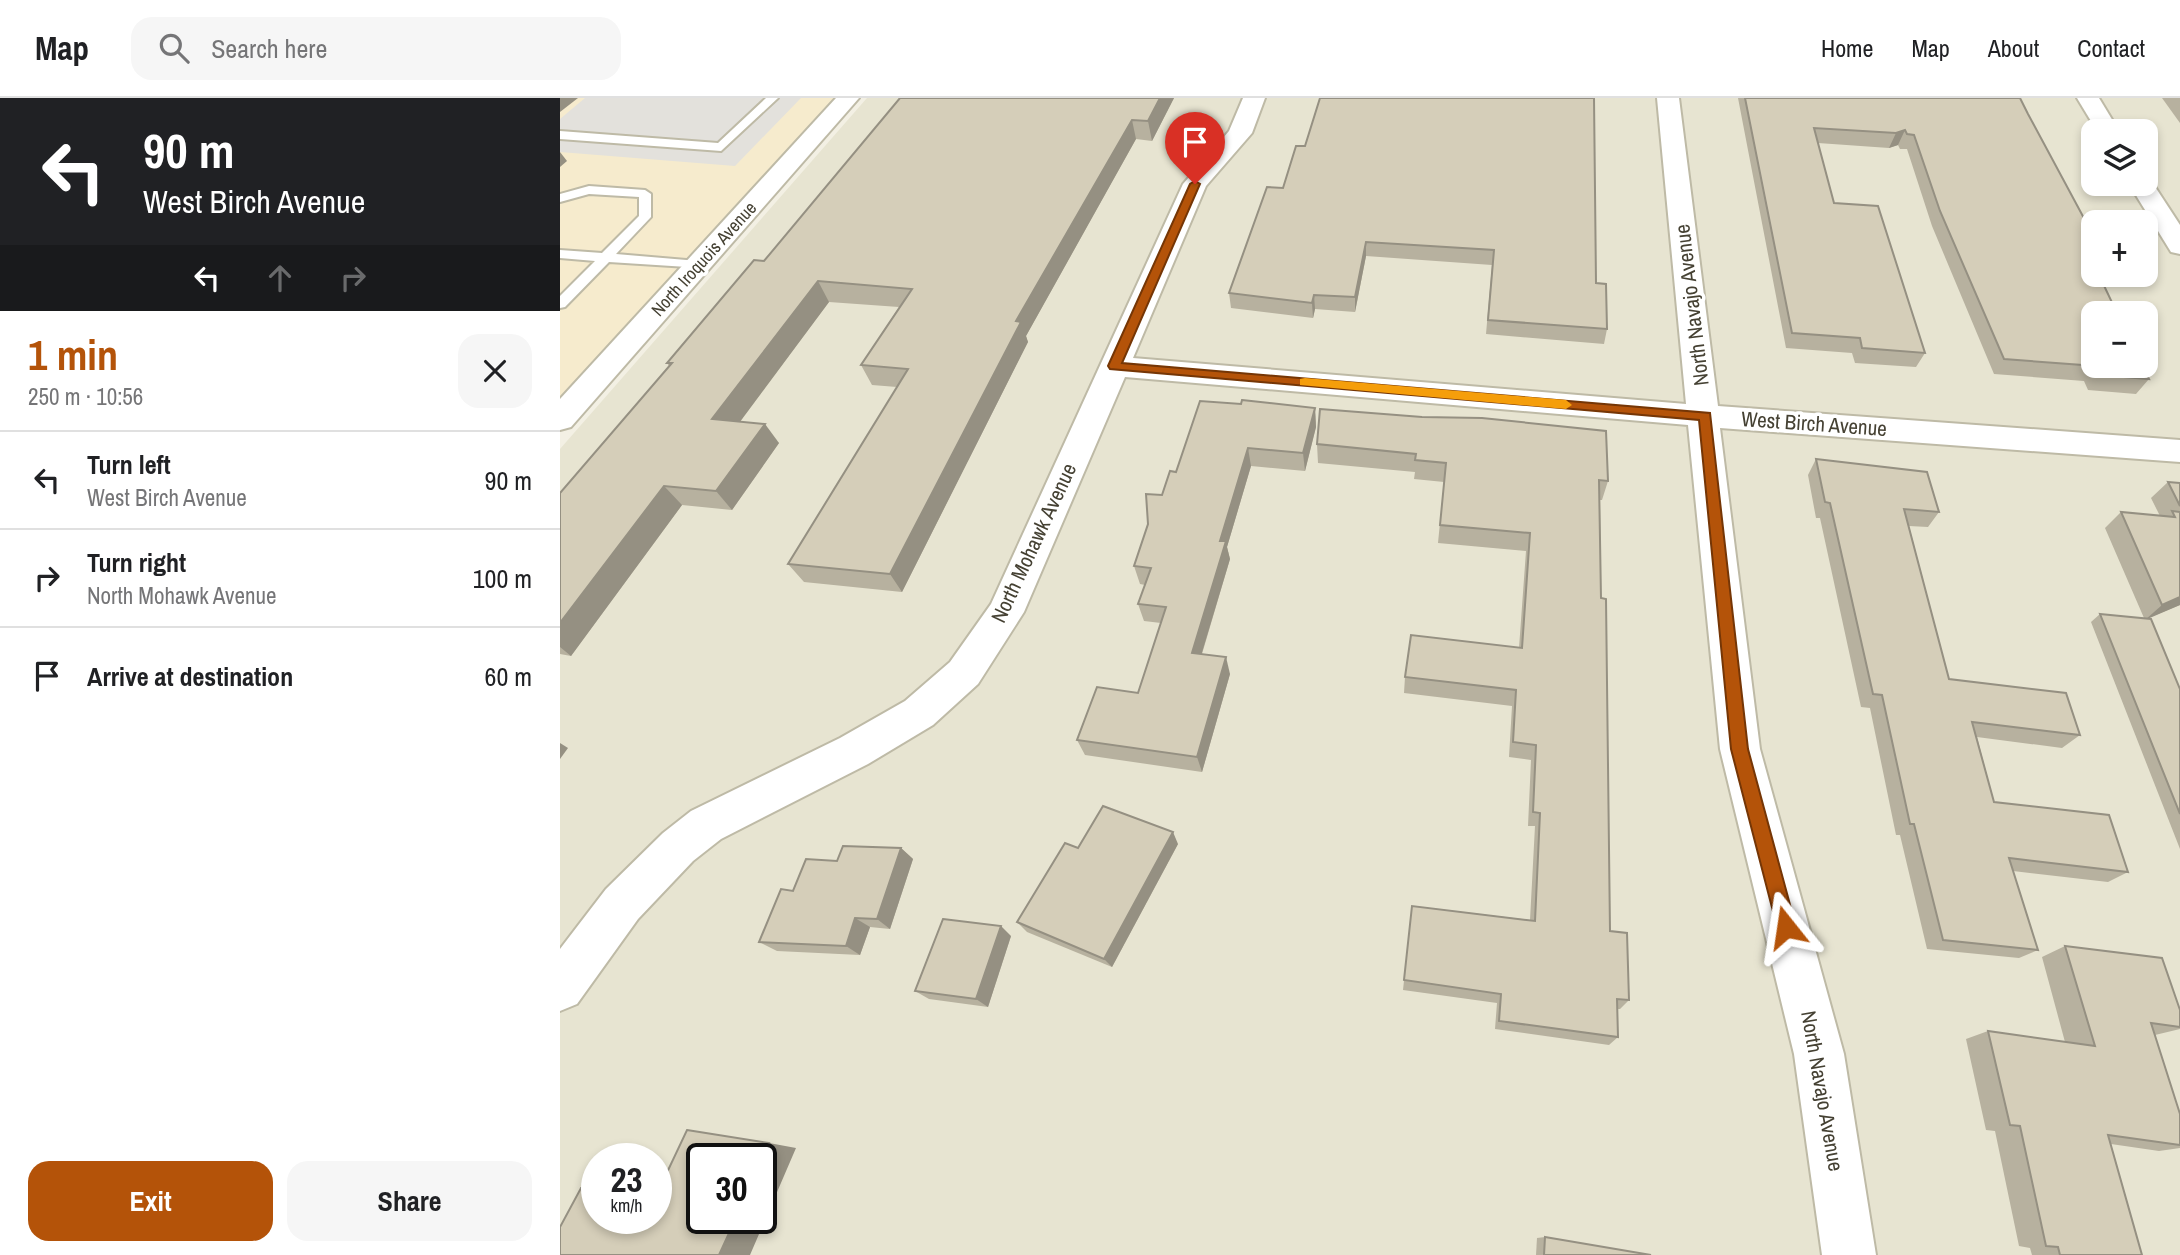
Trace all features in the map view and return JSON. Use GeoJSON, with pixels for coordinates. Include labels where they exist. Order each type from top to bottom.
{"type":"FeatureCollection","features":[{"type":"Feature","properties":{"kind":"street","name":"North Iroquois Avenue"},"geometry":{"type":"LineString","coordinates":[[560,419],[848,98]]}},
{"type":"Feature","properties":{"kind":"street","name":"North Mohawk Avenue"},"geometry":{"type":"LineString","coordinates":[[560,987],[594,938],[639,885],[696,833],[854,751],[919,713],[964,673],[1006,612],[1195,184],[1240,133],[1254,98]]}},
{"type":"Feature","properties":{"kind":"street","name":"North Navajo Avenue"},"geometry":{"type":"LineString","coordinates":[[1668,98],[1740,749],[1819,1054],[1849,1255]]}},
{"type":"Feature","properties":{"kind":"street"},"geometry":{"type":"LineString","coordinates":[[2088,98],[2101,119]]}},
{"type":"Feature","properties":{"kind":"street"},"geometry":{"type":"LineString","coordinates":[[2148,196],[2180,247]]}},
{"type":"Feature","properties":{"kind":"street","name":"West Birch Avenue"},"geometry":{"type":"LineString","coordinates":[[1114,366],[1705,416],[2180,451]]}},
{"type":"Feature","properties":{"kind":"lane"},"geometry":{"type":"LineString","coordinates":[[560,135],[721,147],[772,98]]}},
{"type":"Feature","properties":{"kind":"lane"},"geometry":{"type":"LineString","coordinates":[[560,198],[589,190],[645,194],[645,217],[560,304]]}},
{"type":"Feature","properties":{"kind":"lane"},"geometry":{"type":"LineString","coordinates":[[560,254],[698,265]]}},
{"type":"Feature","properties":{"kind":"shaded area"},"geometry":{"type":"Polygon","coordinates":[[[560,98],[848,98],[560,419],[560,98]]]}},
{"type":"Feature","properties":{"kind":"shaded area"},"geometry":{"type":"Polygon","coordinates":[[[585,98],[801,98],[735,166],[560,152],[560,119],[585,98]]]}},
{"type":"Feature","properties":{"kind":"shaded area"},"geometry":{"type":"Polygon","coordinates":[[[867,98],[2180,98],[2180,1255],[560,1255],[560,449],[867,98]]]}},
{"type":"Feature","properties":{"kind":"building"},"geometry":{"type":"Polygon","coordinates":[[[900,98],[1160,98],[1148,121],[1132,120],[1016,321],[1021,322],[890,574],[788,564],[908,369],[861,365],[912,289],[818,281],[712,419],[765,424],[716,491],[664,486],[560,623],[560,493],[672,363],[667,363],[754,260],[764,261],[900,98]]]}},
{"type":"Feature","properties":{"kind":"building"},"geometry":{"type":"Polygon","coordinates":[[[1320,98],[1594,98],[1596,283],[1606,284],[1607,329],[1488,320],[1494,250],[1366,242],[1355,297],[1314,295],[1312,303],[1229,293],[1267,187],[1283,188],[1296,146],[1305,146],[1320,98]]]}},
{"type":"Feature","properties":{"kind":"building"},"geometry":{"type":"Polygon","coordinates":[[[1745,98],[2020,98],[2081,212],[2081,287],[2105,287],[2111,301],[2081,301],[2081,365],[2004,359],[1940,211],[1914,135],[1907,134],[1905,130],[1896,133],[1814,128],[1834,203],[1878,206],[1925,353],[1862,348],[1860,338],[1792,333],[1745,98]]]}},
{"type":"Feature","properties":{"kind":"building"},"geometry":{"type":"Polygon","coordinates":[[[1242,400],[1315,408],[1303,453],[1248,448],[1220,541],[1226,541],[1192,653],[1226,657],[1197,757],[1077,740],[1097,687],[1138,693],[1166,607],[1138,604],[1151,568],[1134,566],[1148,524],[1146,494],[1162,495],[1170,471],[1176,472],[1200,401],[1241,404],[1242,400]]]}},
{"type":"Feature","properties":{"kind":"building"},"geometry":{"type":"Polygon","coordinates":[[[1320,409],[1422,417],[1482,418],[1606,431],[1608,481],[1599,480],[1601,598],[1606,599],[1610,931],[1627,933],[1629,1000],[1617,999],[1618,1037],[1499,1021],[1501,994],[1404,980],[1412,906],[1535,921],[1540,813],[1533,812],[1536,745],[1513,742],[1516,690],[1405,677],[1411,635],[1522,648],[1530,533],[1440,525],[1446,463],[1415,460],[1416,454],[1317,444],[1320,409]]]}},
{"type":"Feature","properties":{"kind":"building"},"geometry":{"type":"Polygon","coordinates":[[[1816,459],[1927,472],[1939,512],[1904,509],[1949,679],[2066,693],[2080,735],[1972,722],[1994,802],[2109,815],[2128,872],[2009,858],[2038,950],[1943,940],[1914,824],[1910,824],[1882,695],[1873,694],[1830,503],[1825,502],[1816,459]]]}},
{"type":"Feature","properties":{"kind":"building"},"geometry":{"type":"Polygon","coordinates":[[[2168,482],[2180,483],[2180,506],[2168,482]]]}},
{"type":"Feature","properties":{"kind":"building"},"geometry":{"type":"Polygon","coordinates":[[[2172,511],[2180,512],[2180,597],[2162,605],[2121,512],[2175,517],[2172,511]]]}},
{"type":"Feature","properties":{"kind":"building"},"geometry":{"type":"Polygon","coordinates":[[[2100,614],[2151,619],[2180,689],[2180,814],[2100,614]]]}},
{"type":"Feature","properties":{"kind":"building"},"geometry":{"type":"Polygon","coordinates":[[[1103,806],[1173,832],[1104,959],[1017,922],[1065,843],[1078,848],[1103,806]]]}},
{"type":"Feature","properties":{"kind":"building"},"geometry":{"type":"Polygon","coordinates":[[[843,846],[901,848],[877,919],[855,918],[846,946],[759,942],[781,889],[793,891],[806,859],[837,861],[843,846]]]}},
{"type":"Feature","properties":{"kind":"building"},"geometry":{"type":"Polygon","coordinates":[[[943,919],[1001,926],[976,999],[915,991],[943,919]]]}},
{"type":"Feature","properties":{"kind":"building"},"geometry":{"type":"Polygon","coordinates":[[[2065,946],[2162,958],[2180,1010],[2180,1027],[2151,1023],[2180,1114],[2180,1145],[2108,1135],[2142,1255],[2060,1255],[2058,1247],[2046,1246],[2020,1126],[2010,1125],[1988,1031],[2095,1046],[2065,946]]]}},
{"type":"Feature","properties":{"kind":"building"},"geometry":{"type":"Polygon","coordinates":[[[687,1130],[769,1143],[686,1143],[686,1234],[729,1234],[719,1255],[560,1255],[560,1227],[581,1188],[581,1234],[672,1234],[672,1162],[687,1130]]]}},
{"type":"Feature","properties":{"kind":"building"},"geometry":{"type":"Polygon","coordinates":[[[1545,1237],[1651,1255],[1544,1255],[1545,1237]]]}},
{"type":"Feature","properties":{"kind":"slow traffic"},"geometry":{"type":"LineString","coordinates":[[1305,382],[1566,405]]}},
{"type":"Feature","properties":{"kind":"route"},"geometry":{"type":"LineString","coordinates":[[1195,184],[1114,366],[1705,416],[1740,749],[1786,927]]}}]}
